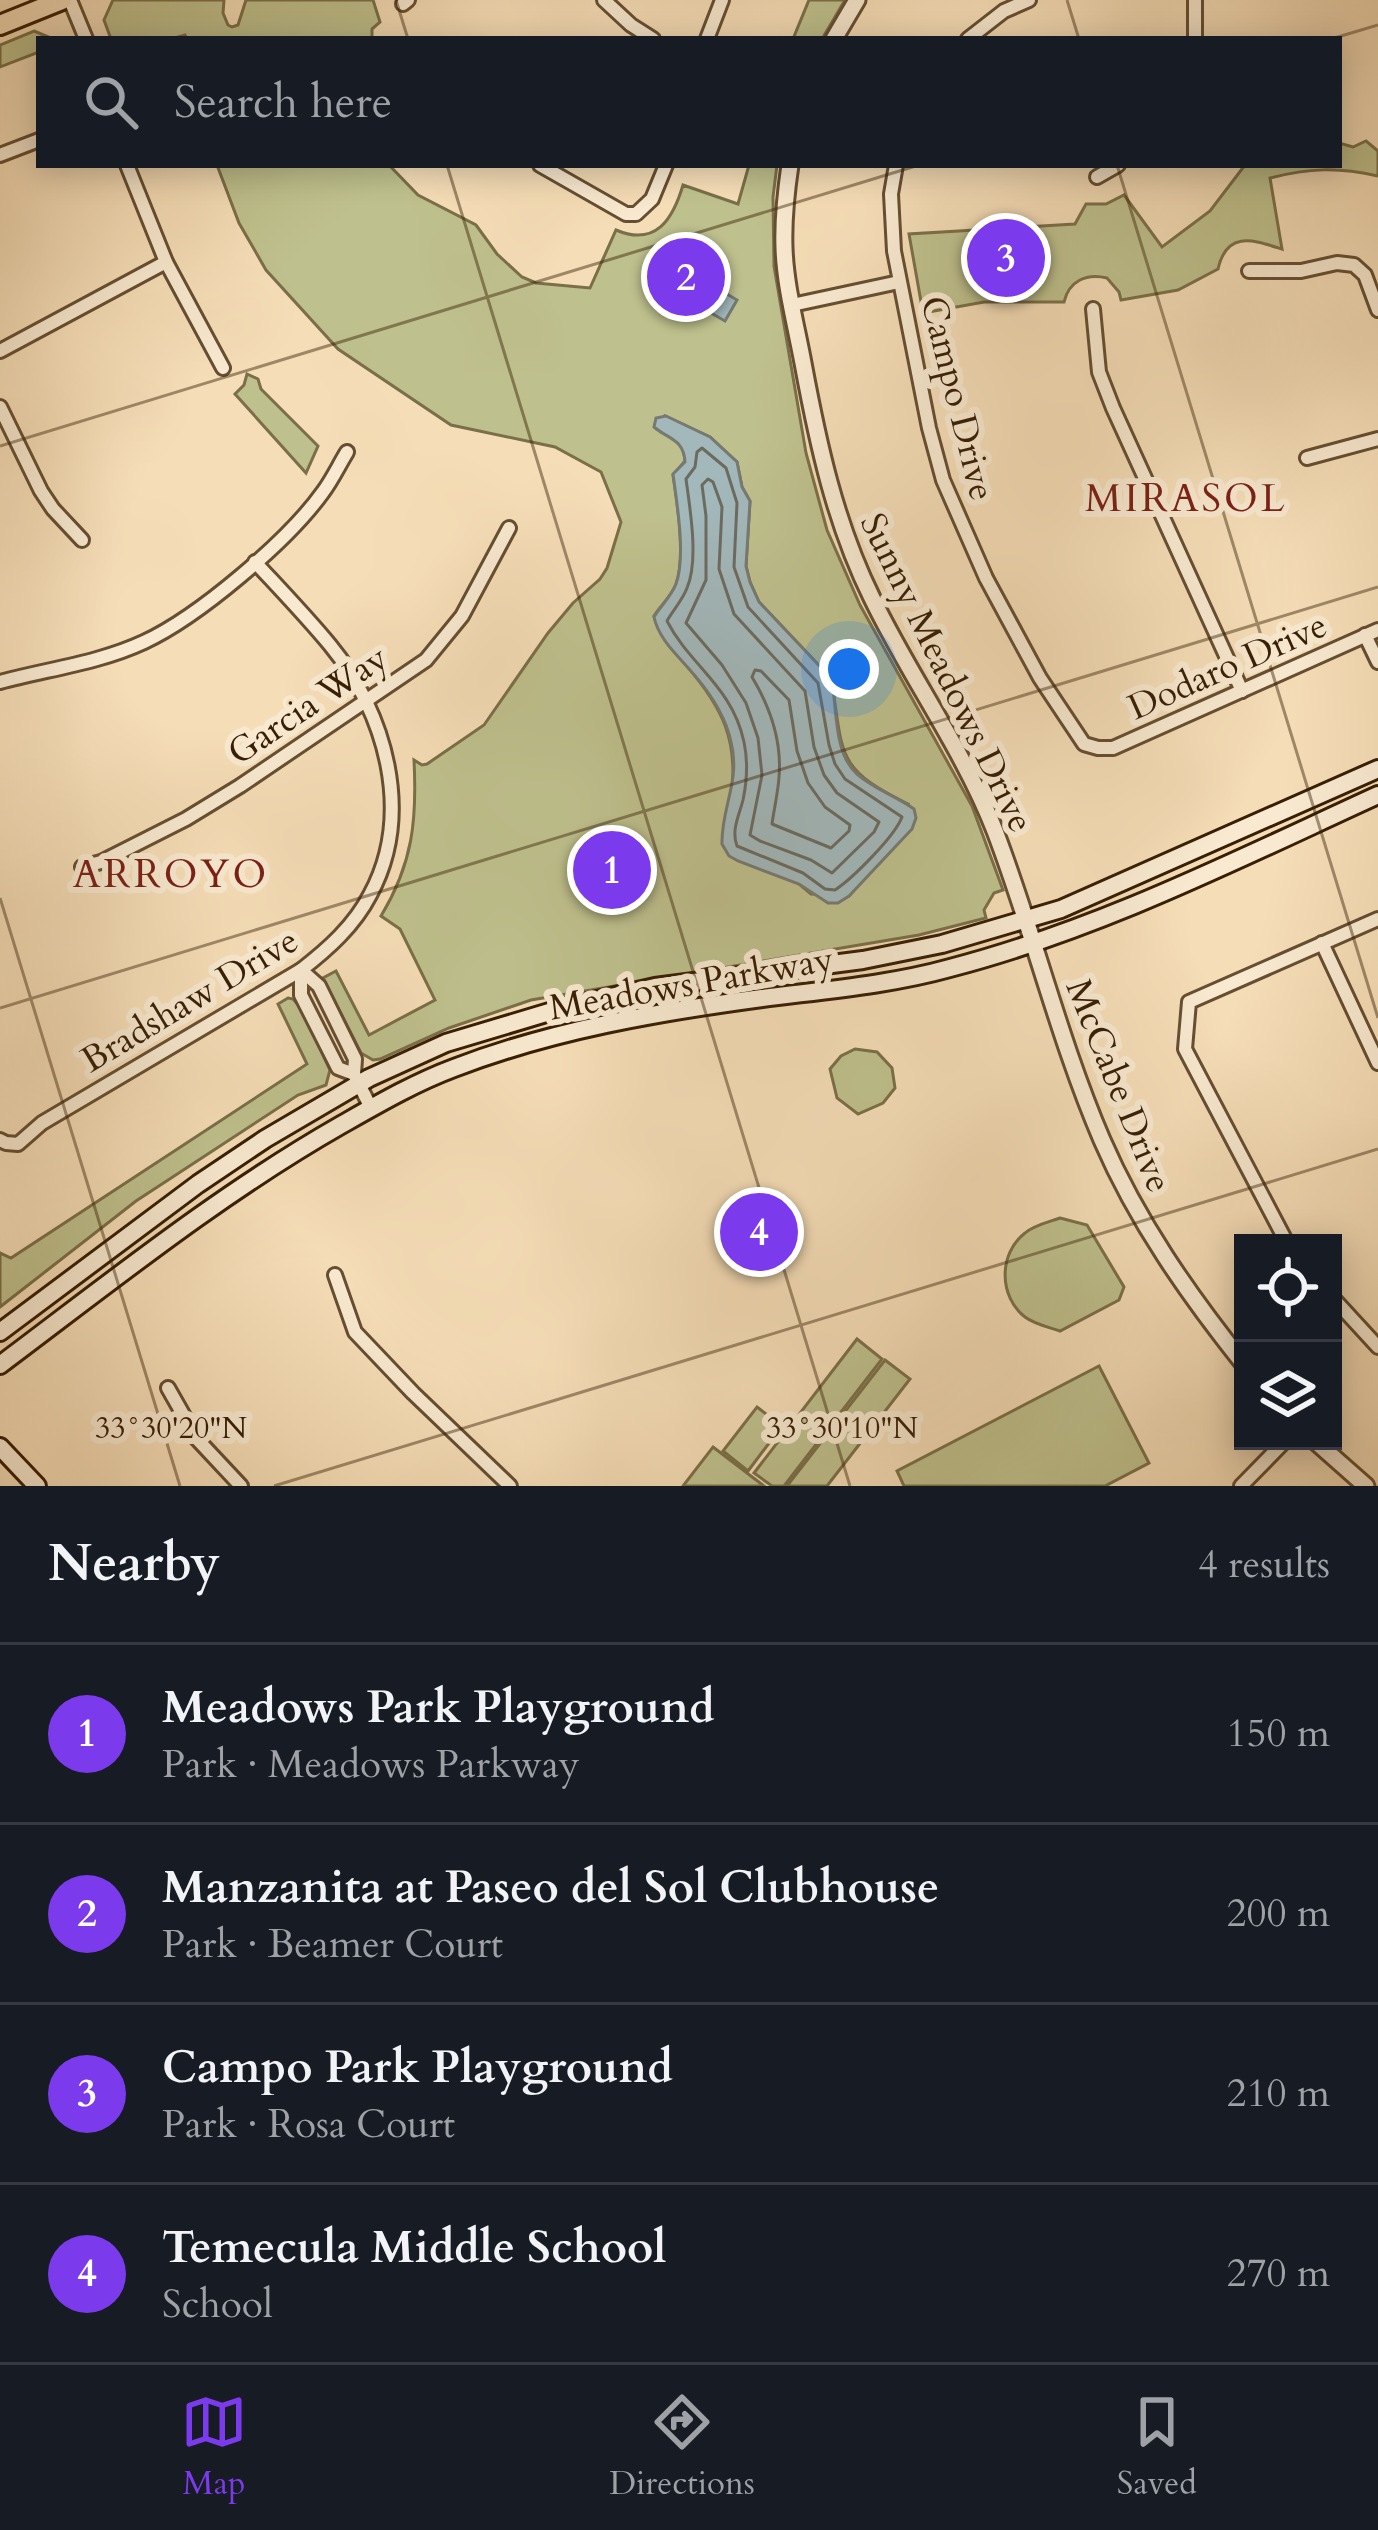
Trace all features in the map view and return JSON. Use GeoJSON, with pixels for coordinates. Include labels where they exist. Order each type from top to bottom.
{"type":"FeatureCollection","features":[{"type":"Feature","properties":{"kind":"main road"},"geometry":{"type":"LineString","coordinates":[[0,25],[66,0]]}},
{"type":"Feature","properties":{"kind":"main road","name":"Meadows Parkway"},"geometry":{"type":"LineString","coordinates":[[0,1332],[198,1184],[357,1079],[446,1043],[566,1007],[655,987],[863,960],[1024,920],[1080,901],[1378,770]]}},
{"type":"Feature","properties":{"kind":"main road","name":"Meadows Parkway"},"geometry":{"type":"LineString","coordinates":[[0,1364],[278,1161],[403,1090],[455,1068],[568,1032],[659,1013],[867,985],[948,969],[1070,933],[1378,795]]}},
{"type":"Feature","properties":{"kind":"main road"},"geometry":{"type":"LineString","coordinates":[[0,1447],[37,1486]]}},
{"type":"Feature","properties":{"kind":"street"},"geometry":{"type":"LineString","coordinates":[[66,0],[84,36]]}},
{"type":"Feature","properties":{"kind":"street"},"geometry":{"type":"LineString","coordinates":[[604,0],[648,36]]}},
{"type":"Feature","properties":{"kind":"street"},"geometry":{"type":"LineString","coordinates":[[708,36],[722,0]]}},
{"type":"Feature","properties":{"kind":"street"},"geometry":{"type":"LineString","coordinates":[[836,36],[857,0]]}},
{"type":"Feature","properties":{"kind":"street"},"geometry":{"type":"LineString","coordinates":[[972,36],[1004,11],[1029,0]]}},
{"type":"Feature","properties":{"kind":"street"},"geometry":{"type":"LineString","coordinates":[[1195,0],[1195,36]]}},
{"type":"Feature","properties":{"kind":"street"},"geometry":{"type":"LineString","coordinates":[[0,155],[36,141]]}},
{"type":"Feature","properties":{"kind":"street"},"geometry":{"type":"LineString","coordinates":[[128,168],[166,262],[223,368]]}},
{"type":"Feature","properties":{"kind":"street"},"geometry":{"type":"LineString","coordinates":[[545,168],[626,214],[636,214],[652,199],[664,168]]}},
{"type":"Feature","properties":{"kind":"street","name":"Sunny Meadows Drive"},"geometry":{"type":"LineString","coordinates":[[790,168],[784,250],[824,468],[873,601],[970,774],[1032,944]]}},
{"type":"Feature","properties":{"kind":"street","name":"Campo Drive"},"geometry":{"type":"LineString","coordinates":[[895,168],[891,232],[943,480],[986,578],[1040,677],[1084,744],[1098,748]]}},
{"type":"Feature","properties":{"kind":"street"},"geometry":{"type":"LineString","coordinates":[[1097,177],[1113,168]]}},
{"type":"Feature","properties":{"kind":"street"},"geometry":{"type":"LineString","coordinates":[[0,351],[166,262]]}},
{"type":"Feature","properties":{"kind":"street"},"geometry":{"type":"LineString","coordinates":[[1250,271],[1301,271],[1336,263],[1354,266],[1365,275],[1378,310]]}},
{"type":"Feature","properties":{"kind":"street"},"geometry":{"type":"LineString","coordinates":[[792,305],[899,282]]}},
{"type":"Feature","properties":{"kind":"street"},"geometry":{"type":"LineString","coordinates":[[1093,309],[1099,372],[1106,390],[1242,691]]}},
{"type":"Feature","properties":{"kind":"street"},"geometry":{"type":"LineString","coordinates":[[0,407],[41,491],[82,539]]}},
{"type":"Feature","properties":{"kind":"street"},"geometry":{"type":"LineString","coordinates":[[1307,458],[1378,439]]}},
{"type":"Feature","properties":{"kind":"street"},"geometry":{"type":"LineString","coordinates":[[0,682],[79,664],[144,642],[197,611],[255,562],[321,495],[347,452]]}},
{"type":"Feature","properties":{"kind":"street","name":"Garcia Way"},"geometry":{"type":"LineString","coordinates":[[82,867],[186,819],[426,660],[462,616],[509,529]]}},
{"type":"Feature","properties":{"kind":"street","name":"Bradshaw Drive"},"geometry":{"type":"LineString","coordinates":[[3,1142],[18,1144],[42,1123],[301,970],[351,925],[370,896],[392,836],[387,758],[365,702],[331,646],[255,562]]}},
{"type":"Feature","properties":{"kind":"street"},"geometry":{"type":"LineString","coordinates":[[1372,633],[1378,662]]}},
{"type":"Feature","properties":{"kind":"street","name":"Dodaro Drive"},"geometry":{"type":"LineString","coordinates":[[1098,748],[1114,748],[1372,633]]}},
{"type":"Feature","properties":{"kind":"street"},"geometry":{"type":"LineString","coordinates":[[1282,1234],[1185,1049],[1189,1002],[1378,919]]}},
{"type":"Feature","properties":{"kind":"street"},"geometry":{"type":"LineString","coordinates":[[1322,943],[1378,1063]]}},
{"type":"Feature","properties":{"kind":"street","name":"McCabe Drive"},"geometry":{"type":"LineString","coordinates":[[1032,944],[1079,1083],[1128,1194],[1234,1351]]}},
{"type":"Feature","properties":{"kind":"street"},"geometry":{"type":"LineString","coordinates":[[301,970],[301,995],[310,1013],[338,1068],[357,1079],[371,1108]]}},
{"type":"Feature","properties":{"kind":"street"},"geometry":{"type":"LineString","coordinates":[[335,1275],[355,1332],[510,1486]]}},
{"type":"Feature","properties":{"kind":"street"},"geometry":{"type":"LineString","coordinates":[[1342,1308],[1378,1347]]}},
{"type":"Feature","properties":{"kind":"street"},"geometry":{"type":"LineString","coordinates":[[168,1388],[197,1439],[242,1486]]}},
{"type":"Feature","properties":{"kind":"street"},"geometry":{"type":"LineString","coordinates":[[1241,1486],[1276,1450]]}},
{"type":"Feature","properties":{"kind":"street"},"geometry":{"type":"LineString","coordinates":[[1325,1450],[1366,1486]]}},
{"type":"Feature","properties":{"kind":"green space"},"geometry":{"type":"Polygon","coordinates":[[[113,0],[224,0],[223,13],[232,27],[238,25],[246,0],[373,0],[380,22],[372,36],[110,36],[104,20],[113,0]]]}},
{"type":"Feature","properties":{"kind":"green space"},"geometry":{"type":"Polygon","coordinates":[[[809,0],[845,0],[824,36],[794,36],[809,0]]]}},
{"type":"Feature","properties":{"kind":"green space"},"geometry":{"type":"Polygon","coordinates":[[[34,31],[46,36],[36,36],[36,53],[0,67],[0,45],[34,31]]]}},
{"type":"Feature","properties":{"kind":"green space"},"geometry":{"type":"Polygon","coordinates":[[[1366,141],[1378,151],[1378,176],[1324,170],[1270,178],[1282,249],[1251,241],[1235,243],[1218,269],[1178,290],[1121,300],[1107,278],[1092,277],[1074,284],[1064,302],[984,302],[923,313],[909,234],[1075,224],[1086,204],[1106,204],[1124,195],[1162,247],[1210,211],[1243,168],[1342,168],[1342,144],[1353,147],[1366,141]]]}},
{"type":"Feature","properties":{"kind":"green space"},"geometry":{"type":"Polygon","coordinates":[[[218,168],[392,168],[418,195],[476,225],[522,277],[536,283],[590,288],[616,230],[642,235],[661,227],[683,185],[738,204],[748,168],[777,168],[774,266],[806,453],[827,530],[860,605],[972,806],[1003,890],[994,893],[984,910],[986,918],[919,935],[531,1000],[449,1028],[380,1059],[361,1053],[323,978],[336,971],[369,1035],[435,1000],[400,929],[381,916],[411,841],[414,760],[427,764],[484,725],[548,633],[600,579],[621,522],[601,472],[555,447],[451,425],[338,349],[266,270],[239,223],[218,168]],[[665,416],[661,432],[678,442],[685,461],[673,475],[680,560],[674,589],[654,616],[663,637],[719,711],[733,759],[731,798],[811,894],[849,896],[908,804],[855,769],[842,743],[828,675],[759,602],[746,566],[750,501],[737,462],[710,437],[665,416]]]}},
{"type":"Feature","properties":{"kind":"green space"},"geometry":{"type":"Polygon","coordinates":[[[247,374],[258,379],[261,389],[318,446],[306,473],[235,394],[247,374]]]}},
{"type":"Feature","properties":{"kind":"green space"},"geometry":{"type":"Polygon","coordinates":[[[288,998],[301,1008],[330,1070],[326,1085],[298,1095],[136,1201],[0,1307],[0,1253],[11,1258],[307,1064],[278,1004],[288,998]]]}},
{"type":"Feature","properties":{"kind":"green space"},"geometry":{"type":"Polygon","coordinates":[[[855,1049],[877,1052],[892,1068],[895,1088],[883,1103],[858,1114],[837,1098],[830,1069],[855,1049]]]}},
{"type":"Feature","properties":{"kind":"green space"},"geometry":{"type":"Polygon","coordinates":[[[1060,1218],[1087,1225],[1124,1287],[1119,1300],[1060,1331],[1033,1322],[1016,1309],[1005,1275],[1016,1242],[1033,1228],[1060,1218]]]}},
{"type":"Feature","properties":{"kind":"green space"},"geometry":{"type":"Polygon","coordinates":[[[857,1339],[882,1359],[784,1486],[772,1486],[754,1473],[857,1339]]]}},
{"type":"Feature","properties":{"kind":"green space"},"geometry":{"type":"Polygon","coordinates":[[[885,1360],[910,1379],[827,1486],[787,1486],[885,1360]]]}},
{"type":"Feature","properties":{"kind":"green space"},"geometry":{"type":"Polygon","coordinates":[[[1099,1366],[1149,1463],[1105,1486],[904,1486],[897,1471],[1099,1366]]]}},
{"type":"Feature","properties":{"kind":"green space"},"geometry":{"type":"Polygon","coordinates":[[[757,1407],[782,1426],[748,1471],[723,1451],[757,1407]]]}},
{"type":"Feature","properties":{"kind":"green space"},"geometry":{"type":"Polygon","coordinates":[[[713,1447],[764,1486],[683,1486],[713,1447]]]}},
{"type":"Feature","properties":{"kind":"water"},"geometry":{"type":"Polygon","coordinates":[[[698,277],[737,300],[725,321],[685,298],[698,277]]]}},
{"type":"Feature","properties":{"kind":"water"},"geometry":{"type":"Polygon","coordinates":[[[666,416],[710,437],[737,462],[750,501],[746,566],[759,602],[832,682],[840,743],[850,765],[864,779],[914,809],[912,829],[838,903],[828,903],[799,884],[738,861],[722,844],[734,769],[729,733],[713,700],[666,642],[654,617],[674,589],[680,560],[673,474],[685,462],[678,444],[654,427],[656,418],[666,416]]]}},
{"type":"Feature","properties":{"kind":"place","name":"Campo Park Playground"},"geometry":{"type":"Point","coordinates":[1006,258]}},
{"type":"Feature","properties":{"kind":"place","name":"Manzanita at Paseo del Sol Clubhouse"},"geometry":{"type":"Point","coordinates":[686,277]}},
{"type":"Feature","properties":{"kind":"place","name":"Meadows Park Playground"},"geometry":{"type":"Point","coordinates":[612,870]}},
{"type":"Feature","properties":{"kind":"place","name":"Temecula Middle School"},"geometry":{"type":"Point","coordinates":[759,1232]}},
{"type":"Feature","properties":{"kind":"district","name":"MIRASOL"},"geometry":{"type":"Point","coordinates":[1186,497]}},
{"type":"Feature","properties":{"kind":"district","name":"ARROYO"},"geometry":{"type":"Point","coordinates":[171,873]}}]}
